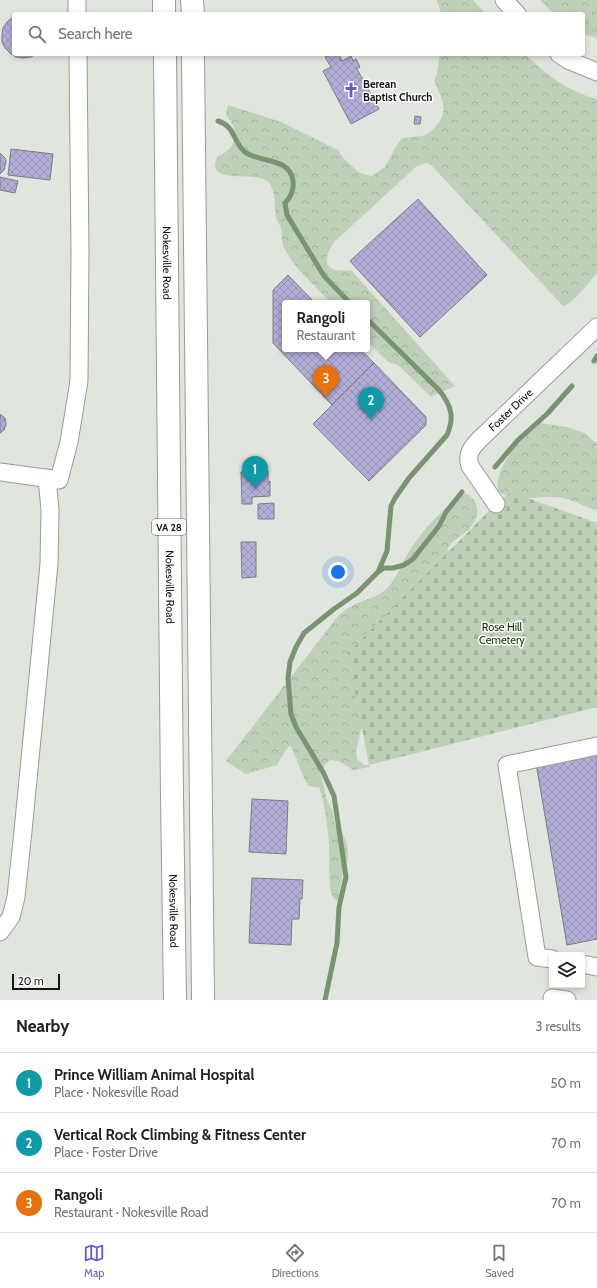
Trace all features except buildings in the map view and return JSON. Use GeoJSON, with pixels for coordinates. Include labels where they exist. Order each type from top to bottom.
{"type":"FeatureCollection","features":[{"type":"Feature","properties":{"kind":"highway"},"geometry":{"type":"LineString","coordinates":[[164,0],[164,12]]}},
{"type":"Feature","properties":{"kind":"highway"},"geometry":{"type":"LineString","coordinates":[[192,0],[193,12]]}},
{"type":"Feature","properties":{"kind":"highway","name":"Nokesville Road"},"geometry":{"type":"LineString","coordinates":[[165,56],[175,1000]]}},
{"type":"Feature","properties":{"kind":"highway","name":"VA 28"},"geometry":{"type":"LineString","coordinates":[[193,56],[203,1000]]}},
{"type":"Feature","properties":{"kind":"street"},"geometry":{"type":"LineString","coordinates":[[77,0],[77,12]]}},
{"type":"Feature","properties":{"kind":"street"},"geometry":{"type":"LineString","coordinates":[[504,0],[515,12]]}},
{"type":"Feature","properties":{"kind":"street"},"geometry":{"type":"LineString","coordinates":[[0,472],[59,480],[76,408],[79,382],[80,251],[78,56]]}},
{"type":"Feature","properties":{"kind":"street"},"geometry":{"type":"LineString","coordinates":[[562,56],[570,61],[597,72]]}},
{"type":"Feature","properties":{"kind":"street","name":"Foster Drive"},"geometry":{"type":"LineString","coordinates":[[496,504],[470,466],[468,460],[470,452],[480,439],[597,327]]}},
{"type":"Feature","properties":{"kind":"street"},"geometry":{"type":"LineString","coordinates":[[0,932],[11,918],[16,897],[23,831],[49,564],[50,510],[47,478]]}},
{"type":"Feature","properties":{"kind":"street"},"geometry":{"type":"LineString","coordinates":[[549,959],[536,957],[507,765],[597,746]]}},
{"type":"Feature","properties":{"kind":"street"},"geometry":{"type":"LineString","coordinates":[[585,965],[597,967]]}},
{"type":"Feature","properties":{"kind":"green space"},"geometry":{"type":"Polygon","coordinates":[[[437,0],[473,0],[484,12],[440,12],[437,0]]]}},
{"type":"Feature","properties":{"kind":"green space"},"geometry":{"type":"Polygon","coordinates":[[[540,0],[597,0],[597,38],[585,35],[585,12],[552,12],[540,0]]]}},
{"type":"Feature","properties":{"kind":"green space"},"geometry":{"type":"Polygon","coordinates":[[[440,56],[527,56],[549,75],[567,87],[597,99],[597,273],[572,301],[563,306],[431,165],[426,163],[417,166],[334,242],[328,254],[327,262],[328,266],[336,270],[352,271],[455,386],[431,397],[398,365],[388,362],[370,344],[370,300],[328,300],[298,269],[283,246],[281,227],[276,219],[274,194],[270,183],[261,178],[229,176],[222,174],[217,170],[215,165],[218,156],[230,149],[233,144],[233,126],[226,115],[228,105],[281,122],[338,150],[344,159],[356,170],[362,174],[372,176],[385,167],[402,138],[422,136],[434,129],[441,119],[444,108],[434,81],[440,56]]]}},
{"type":"Feature","properties":{"kind":"green space"},"geometry":{"type":"Polygon","coordinates":[[[540,423],[567,427],[584,433],[597,444],[597,511],[561,498],[520,498],[499,492],[499,476],[507,459],[513,449],[540,423]]]}},
{"type":"Feature","properties":{"kind":"green space","name":"Rose Hill Cemetery"},"geometry":{"type":"Polygon","coordinates":[[[511,492],[597,523],[597,707],[369,765],[348,653],[496,504],[511,492]]]}},
{"type":"Feature","properties":{"kind":"green space"},"geometry":{"type":"Polygon","coordinates":[[[466,493],[475,501],[477,506],[478,510],[475,520],[468,530],[449,547],[447,550],[454,553],[355,688],[362,726],[356,750],[357,759],[364,765],[369,765],[370,767],[353,770],[339,761],[330,760],[325,765],[321,775],[327,800],[333,812],[335,824],[343,834],[347,844],[348,858],[343,872],[338,902],[332,896],[331,891],[326,814],[319,787],[309,786],[306,783],[290,745],[277,765],[246,774],[226,761],[338,616],[355,604],[376,596],[386,590],[395,578],[412,547],[425,529],[441,512],[466,493]]]}},
{"type":"Feature","properties":{"kind":"waterway"},"geometry":{"type":"LineString","coordinates":[[218,121],[224,123],[231,130],[238,144],[245,152],[258,158],[280,164],[291,173],[293,187],[290,196],[285,203],[287,215],[324,276],[347,300]]}},
{"type":"Feature","properties":{"kind":"waterway"},"geometry":{"type":"LineString","coordinates":[[325,1000],[337,943],[339,907],[346,877],[334,796],[323,772],[296,727],[291,714],[288,678],[290,662],[304,633],[357,593],[378,572],[387,551],[391,506],[409,478],[447,435],[451,422],[449,406],[439,390],[370,322]]}},
{"type":"Feature","properties":{"kind":"waterway"},"geometry":{"type":"LineString","coordinates":[[594,361],[597,356]]}},
{"type":"Feature","properties":{"kind":"waterway"},"geometry":{"type":"LineString","coordinates":[[495,467],[518,440],[547,414],[572,386]]}},
{"type":"Feature","properties":{"kind":"waterway"},"geometry":{"type":"LineString","coordinates":[[378,572],[384,568],[393,568],[404,565],[413,559],[439,526],[446,512],[462,492]]}},
{"type":"Feature","properties":{"kind":"place","name":"Berean Baptist Church"},"geometry":{"type":"Point","coordinates":[351,90]}},
{"type":"Feature","properties":{"kind":"place","name":"Rangoli"},"geometry":{"type":"Point","coordinates":[326,398]}},
{"type":"Feature","properties":{"kind":"place","name":"Vertical Rock Climbing & Fitness Center"},"geometry":{"type":"Point","coordinates":[371,420]}},
{"type":"Feature","properties":{"kind":"place","name":"Prince William Animal Hospital"},"geometry":{"type":"Point","coordinates":[255,489]}}]}
